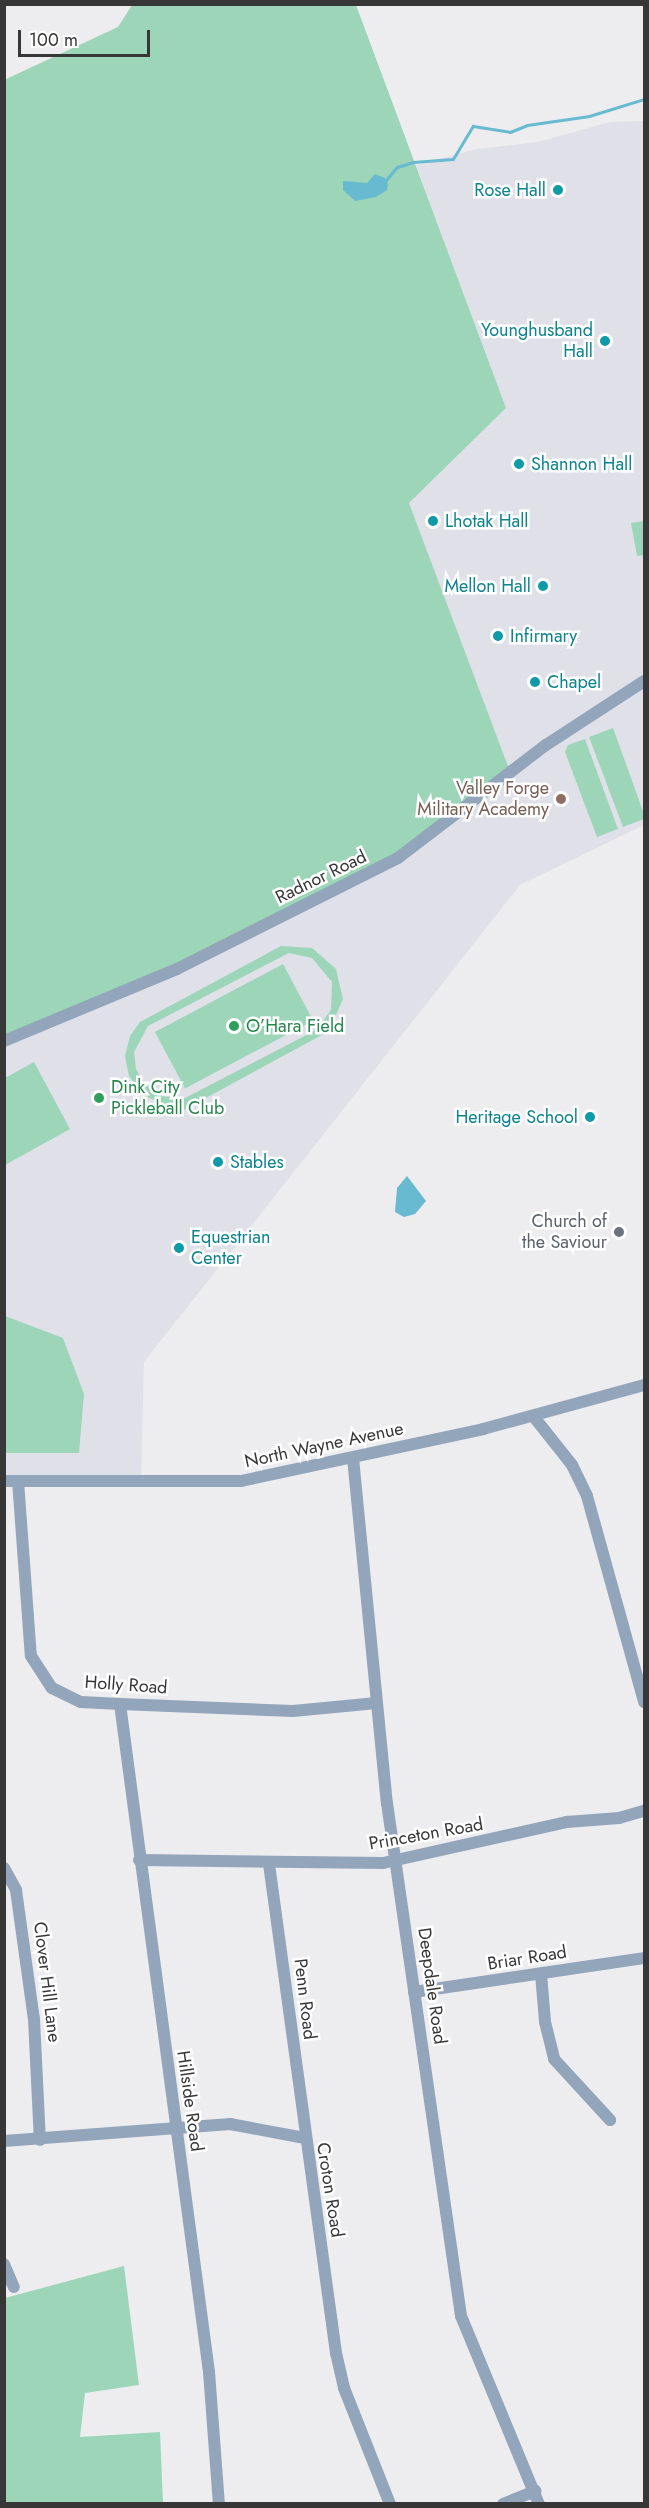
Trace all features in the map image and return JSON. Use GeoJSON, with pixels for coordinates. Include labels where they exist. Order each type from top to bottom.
{"type":"FeatureCollection","features":[{"type":"Feature","properties":{"kind":"street","name":"Radnor Road"},"geometry":{"type":"LineString","coordinates":[[4,1041],[177,969],[398,858],[546,745],[622,693],[645,681]]}},
{"type":"Feature","properties":{"kind":"street","name":"North Wayne Avenue"},"geometry":{"type":"LineString","coordinates":[[4,1481],[219,1484],[353,1458],[534,1417],[645,1385]]}},
{"type":"Feature","properties":{"kind":"street"},"geometry":{"type":"LineString","coordinates":[[534,1417],[572,1465],[587,1496],[645,1702]]}},
{"type":"Feature","properties":{"kind":"street","name":"Deepdale Road"},"geometry":{"type":"LineString","coordinates":[[353,1458],[377,1702],[396,1860],[461,2316],[539,2504]]}},
{"type":"Feature","properties":{"kind":"street","name":"Holly Road"},"geometry":{"type":"LineString","coordinates":[[18,1481],[31,1656],[42,1677],[65,1696],[81,1702],[293,1711],[377,1702]]}},
{"type":"Feature","properties":{"kind":"street","name":"Hillside Road"},"geometry":{"type":"LineString","coordinates":[[120,1704],[139,1860],[210,2372],[219,2504]]}},
{"type":"Feature","properties":{"kind":"street","name":"Princeton Road"},"geometry":{"type":"LineString","coordinates":[[139,1860],[270,1864],[396,1860],[567,1822],[619,1818],[645,1811]]}},
{"type":"Feature","properties":{"kind":"street","name":"Penn Road"},"geometry":{"type":"LineString","coordinates":[[270,1864],[305,2138]]}},
{"type":"Feature","properties":{"kind":"street","name":"Clover Hill Lane"},"geometry":{"type":"LineString","coordinates":[[4,1868],[16,1890],[33,2007],[39,2072],[40,2140]]}},
{"type":"Feature","properties":{"kind":"street","name":"Briar Road"},"geometry":{"type":"LineString","coordinates":[[414,1992],[645,1958]]}},
{"type":"Feature","properties":{"kind":"street"},"geometry":{"type":"LineString","coordinates":[[541,1974],[545,2022],[554,2060],[610,2120]]}},
{"type":"Feature","properties":{"kind":"street","name":"Croton Road"},"geometry":{"type":"LineString","coordinates":[[4,2141],[176,2130],[230,2124],[305,2138],[339,2369],[390,2504]]}},
{"type":"Feature","properties":{"kind":"street"},"geometry":{"type":"LineString","coordinates":[[4,2264],[14,2287]]}},
{"type":"Feature","properties":{"kind":"street"},"geometry":{"type":"LineString","coordinates":[[502,2504],[535,2491]]}},
{"type":"Feature","properties":{"kind":"shaded area","name":"Valley Forge Military Academy"},"geometry":{"type":"Polygon","coordinates":[[[644,121],[644,825],[520,885],[144,1362],[141,1483],[5,1481],[4,1041],[511,774],[409,503],[506,408],[416,165],[477,149],[538,142],[610,122],[644,121]]]}},
{"type":"Feature","properties":{"kind":"green space"},"geometry":{"type":"Polygon","coordinates":[[[132,5],[356,5],[506,408],[409,503],[511,774],[424,841],[177,969],[4,1041],[4,80],[118,27],[132,5]]]}},
{"type":"Feature","properties":{"kind":"green space"},"geometry":{"type":"Polygon","coordinates":[[[644,521],[644,555],[637,556],[631,523],[644,521]]]}},
{"type":"Feature","properties":{"kind":"green space"},"geometry":{"type":"Polygon","coordinates":[[[613,728],[644,814],[644,819],[623,827],[589,737],[613,728]]]}},
{"type":"Feature","properties":{"kind":"green space"},"geometry":{"type":"Polygon","coordinates":[[[585,739],[618,829],[597,837],[565,752],[568,745],[585,739]]]}},
{"type":"Feature","properties":{"kind":"green space"},"geometry":{"type":"Polygon","coordinates":[[[281,946],[312,948],[336,969],[343,999],[329,1031],[178,1113],[175,1108],[144,1096],[129,1076],[125,1056],[130,1036],[140,1022],[281,946]],[[289,953],[148,1026],[134,1052],[136,1069],[144,1083],[159,1096],[185,1098],[316,1030],[331,1010],[332,982],[312,958],[289,953]]]}},
{"type":"Feature","properties":{"kind":"green space","name":"O’Hara Field"},"geometry":{"type":"Polygon","coordinates":[[[283,964],[313,1021],[185,1089],[155,1032],[283,964]]]}},
{"type":"Feature","properties":{"kind":"green space"},"geometry":{"type":"Polygon","coordinates":[[[34,1062],[70,1129],[5,1165],[5,1078],[34,1062]]]}},
{"type":"Feature","properties":{"kind":"green space"},"geometry":{"type":"Polygon","coordinates":[[[5,1316],[63,1338],[84,1394],[79,1453],[5,1453],[5,1316]]]}},
{"type":"Feature","properties":{"kind":"green space"},"geometry":{"type":"Polygon","coordinates":[[[124,2266],[139,2385],[85,2393],[80,2437],[160,2432],[163,2503],[5,2503],[5,2298],[124,2266]]]}},
{"type":"Feature","properties":{"kind":"water"},"geometry":{"type":"Polygon","coordinates":[[[375,174],[385,178],[388,184],[387,190],[376,197],[355,201],[343,190],[343,181],[367,183],[375,174]]]}},
{"type":"Feature","properties":{"kind":"water"},"geometry":{"type":"Polygon","coordinates":[[[407,1176],[426,1201],[415,1214],[404,1217],[395,1212],[397,1188],[407,1176]]]}},
{"type":"Feature","properties":{"kind":"waterway"},"geometry":{"type":"LineString","coordinates":[[386,180],[397,167],[413,162],[453,159],[473,126],[510,132],[527,125],[589,116],[644,99]]}},
{"type":"Feature","properties":{"kind":"place","name":"Rose Hall"},"geometry":{"type":"Point","coordinates":[558,190]}},
{"type":"Feature","properties":{"kind":"place","name":"Younghusband Hall"},"geometry":{"type":"Point","coordinates":[605,341]}},
{"type":"Feature","properties":{"kind":"place","name":"Shannon Hall"},"geometry":{"type":"Point","coordinates":[519,464]}},
{"type":"Feature","properties":{"kind":"place","name":"Lhotak Hall"},"geometry":{"type":"Point","coordinates":[433,521]}},
{"type":"Feature","properties":{"kind":"place","name":"Mellon Hall"},"geometry":{"type":"Point","coordinates":[543,586]}},
{"type":"Feature","properties":{"kind":"place","name":"Infirmary"},"geometry":{"type":"Point","coordinates":[498,636]}},
{"type":"Feature","properties":{"kind":"place","name":"Chapel"},"geometry":{"type":"Point","coordinates":[535,682]}},
{"type":"Feature","properties":{"kind":"place","name":"Valley Forge Military Academy"},"geometry":{"type":"Point","coordinates":[561,799]}},
{"type":"Feature","properties":{"kind":"place","name":"O’Hara Field"},"geometry":{"type":"Point","coordinates":[234,1026]}},
{"type":"Feature","properties":{"kind":"place","name":"Dink City Pickleball Club"},"geometry":{"type":"Point","coordinates":[99,1098]}},
{"type":"Feature","properties":{"kind":"place","name":"Heritage School"},"geometry":{"type":"Point","coordinates":[590,1117]}},
{"type":"Feature","properties":{"kind":"place","name":"Stables"},"geometry":{"type":"Point","coordinates":[218,1162]}},
{"type":"Feature","properties":{"kind":"place","name":"Church of the Saviour"},"geometry":{"type":"Point","coordinates":[619,1232]}},
{"type":"Feature","properties":{"kind":"place","name":"Equestrian Center"},"geometry":{"type":"Point","coordinates":[179,1248]}}]}
